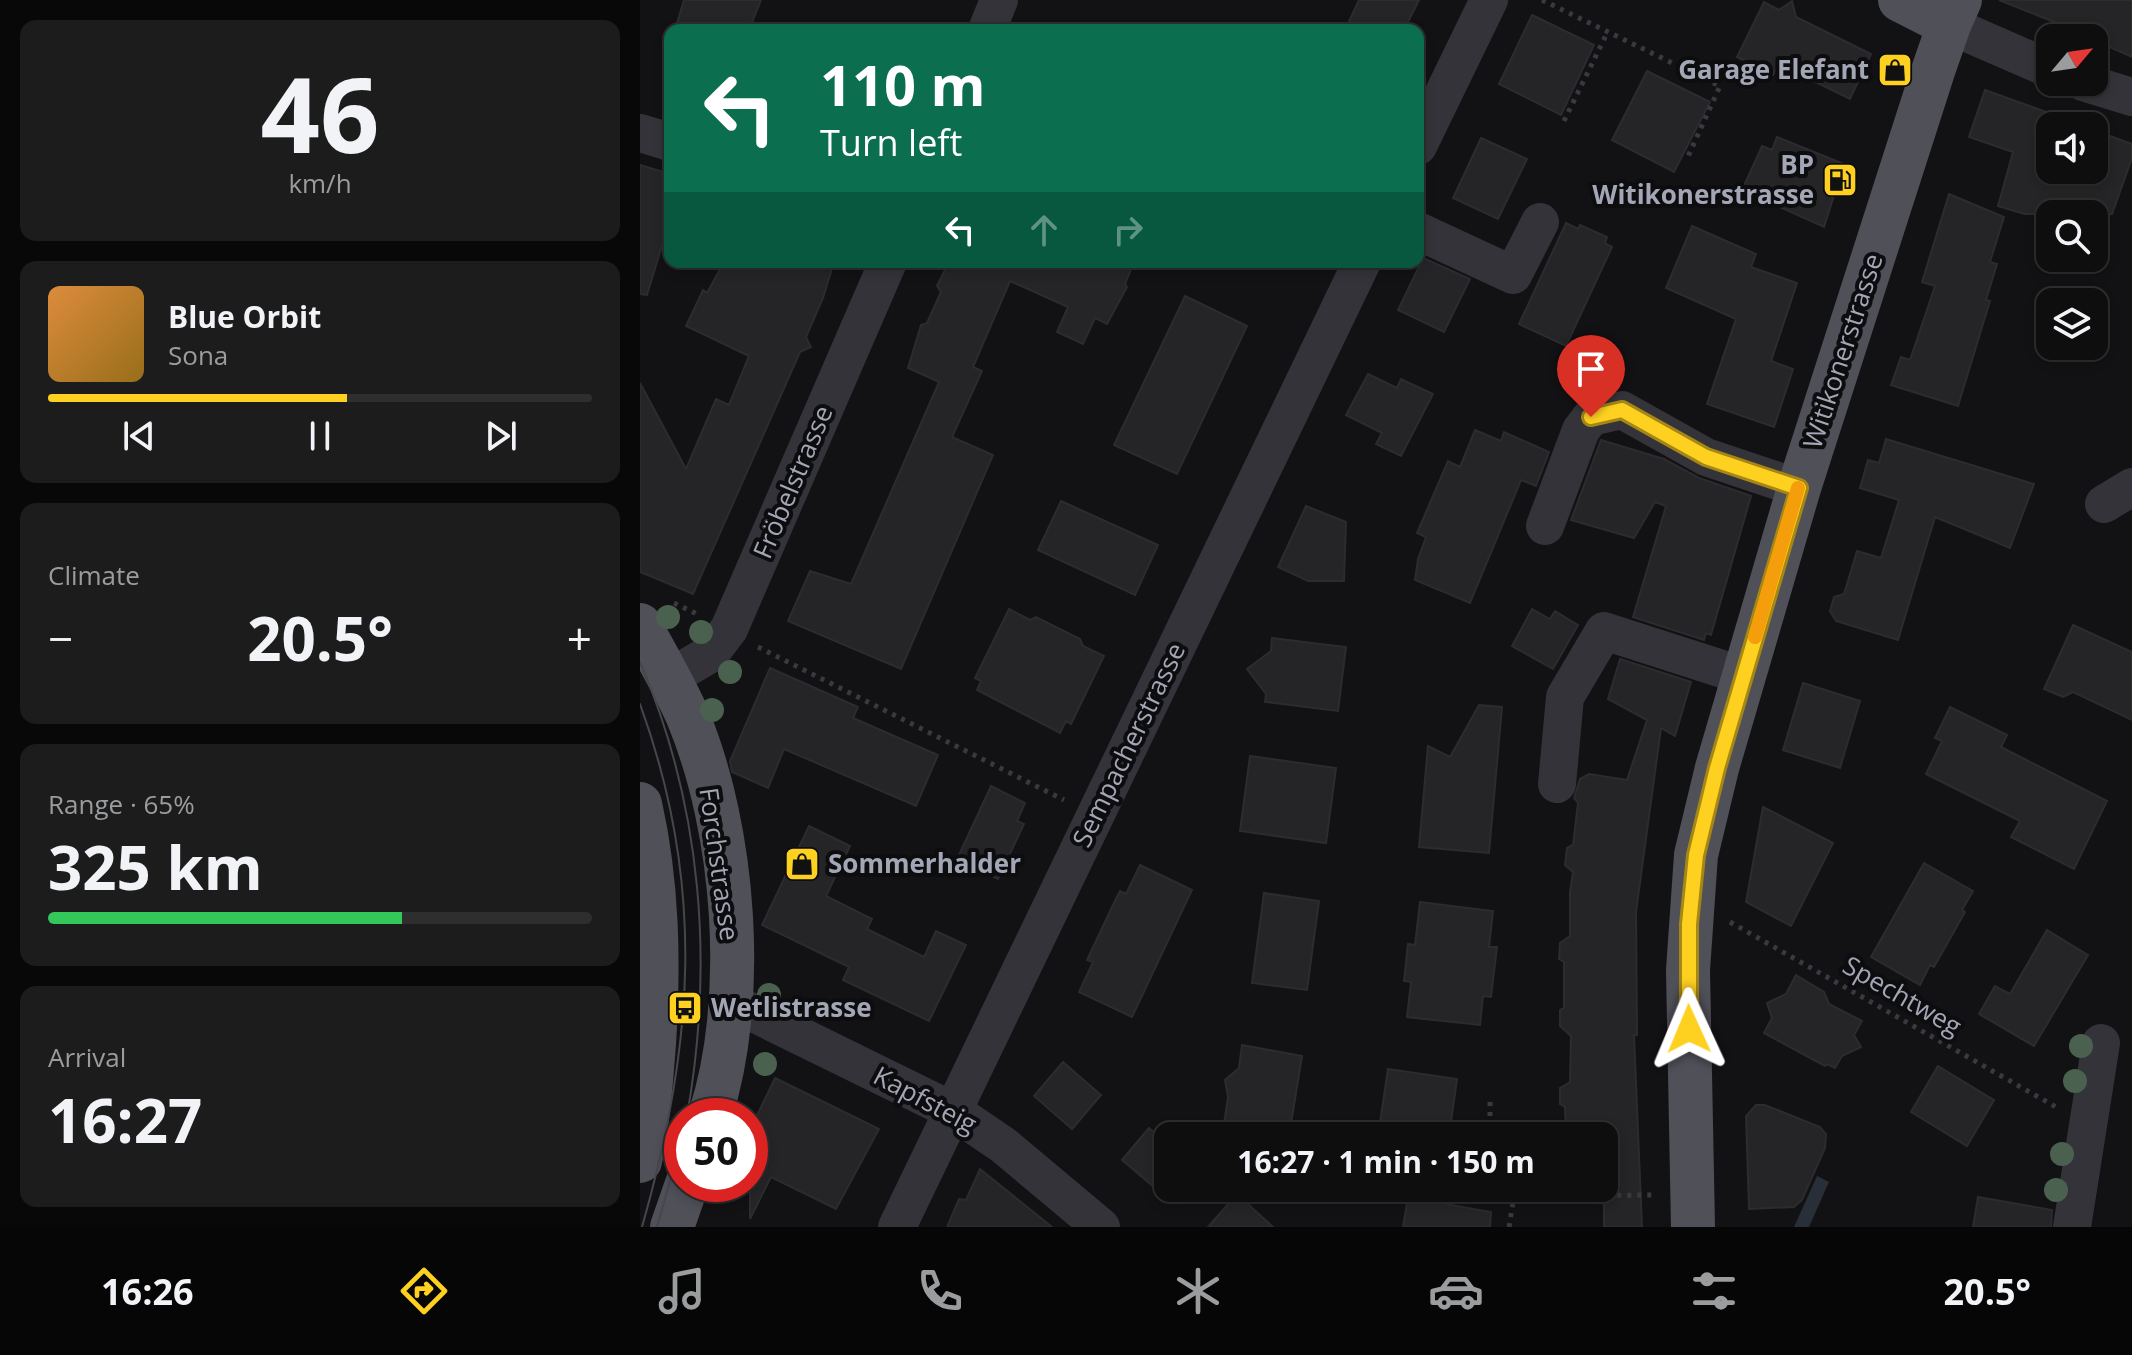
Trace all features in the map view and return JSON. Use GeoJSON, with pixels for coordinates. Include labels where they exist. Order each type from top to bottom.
{"type":"FeatureCollection","features":[{"type":"Feature","properties":{"kind":"main road"},"geometry":{"type":"LineString","coordinates":[[1900,0],[1955,12]]}},
{"type":"Feature","properties":{"kind":"main road","name":"Witikonerstrasse"},"geometry":{"type":"LineString","coordinates":[[1693,1227],[1688,970],[1696,855],[1717,768],[1799,488],[1955,12]]}},
{"type":"Feature","properties":{"kind":"main road","name":"Forchstrasse"},"geometry":{"type":"LineString","coordinates":[[640,625],[694,733],[719,821],[729,898],[731,1002],[724,1068],[715,1098]]}},
{"type":"Feature","properties":{"kind":"main road"},"geometry":{"type":"LineString","coordinates":[[640,804],[655,890],[658,944],[651,1096],[640,1161]]}},
{"type":"Feature","properties":{"kind":"main road"},"geometry":{"type":"LineString","coordinates":[[672,1227],[681,1202]]}},
{"type":"Feature","properties":{"kind":"street"},"geometry":{"type":"LineString","coordinates":[[989,24],[999,0]]}},
{"type":"Feature","properties":{"kind":"street"},"geometry":{"type":"LineString","coordinates":[[1424,134],[1489,0]]}},
{"type":"Feature","properties":{"kind":"street"},"geometry":{"type":"LineString","coordinates":[[1955,12],[2036,61]]}},
{"type":"Feature","properties":{"kind":"street"},"geometry":{"type":"LineString","coordinates":[[2108,90],[2132,97]]}},
{"type":"Feature","properties":{"kind":"street"},"geometry":{"type":"LineString","coordinates":[[640,133],[664,140]]}},
{"type":"Feature","properties":{"kind":"street"},"geometry":{"type":"LineString","coordinates":[[1424,234],[1513,275],[1540,222]]}},
{"type":"Feature","properties":{"kind":"street","name":"Fröbelstrasse"},"geometry":{"type":"LineString","coordinates":[[669,678],[710,654],[729,629],[885,268]]}},
{"type":"Feature","properties":{"kind":"street","name":"Sempacherstrasse"},"geometry":{"type":"LineString","coordinates":[[897,1227],[1359,268]]}},
{"type":"Feature","properties":{"kind":"street"},"geometry":{"type":"LineString","coordinates":[[1545,526],[1581,430],[1591,417],[1622,410],[1706,457],[1799,488]]}},
{"type":"Feature","properties":{"kind":"street"},"geometry":{"type":"LineString","coordinates":[[1557,784],[1565,697],[1604,631],[1744,676]]}},
{"type":"Feature","properties":{"kind":"street","name":"Kapfsteig"},"geometry":{"type":"LineString","coordinates":[[731,1002],[953,1111],[1003,1145],[1101,1227]]}},
{"type":"Feature","properties":{"kind":"street"},"geometry":{"type":"LineString","coordinates":[[2072,1227],[2101,1043]]}},
{"type":"Feature","properties":{"kind":"path"},"geometry":{"type":"LineString","coordinates":[[1542,0],[1720,86],[1686,161]]}},
{"type":"Feature","properties":{"kind":"path"},"geometry":{"type":"LineString","coordinates":[[1564,121],[1608,31]]}},
{"type":"Feature","properties":{"kind":"path"},"geometry":{"type":"LineString","coordinates":[[749,638],[760,649],[1095,816]]}},
{"type":"Feature","properties":{"kind":"path","name":"Spechtweg"},"geometry":{"type":"LineString","coordinates":[[1719,916],[2064,1112]]}},
{"type":"Feature","properties":{"kind":"path"},"geometry":{"type":"LineString","coordinates":[[1490,1097],[1490,1122]]}},
{"type":"Feature","properties":{"kind":"path"},"geometry":{"type":"LineString","coordinates":[[1618,1195],[1647,1195]]}},
{"type":"Feature","properties":{"kind":"path"},"geometry":{"type":"LineString","coordinates":[[1509,1227],[1513,1202]]}},
{"type":"Feature","properties":{"kind":"shaded area"},"geometry":{"type":"Polygon","coordinates":[[[1817,1176],[1829,1182],[1809,1227],[1794,1227],[1817,1176]]]}},
{"type":"Feature","properties":{"kind":"building"},"geometry":{"type":"Polygon","coordinates":[[[684,0],[761,0],[751,24],[677,24],[684,0]]]}},
{"type":"Feature","properties":{"kind":"building"},"geometry":{"type":"Polygon","coordinates":[[[1359,0],[1419,0],[1407,24],[1348,24],[1359,0]]]}},
{"type":"Feature","properties":{"kind":"building"},"geometry":{"type":"Polygon","coordinates":[[[1999,0],[2132,0],[2132,57],[2108,46],[2108,24],[2059,24],[1999,0]]]}},
{"type":"Feature","properties":{"kind":"building"},"geometry":{"type":"Polygon","coordinates":[[[1792,1],[1796,17],[1871,54],[1850,99],[1779,64],[1773,75],[1737,57],[1764,2],[1779,10],[1792,1]]]}},
{"type":"Feature","properties":{"kind":"building"},"geometry":{"type":"Polygon","coordinates":[[[1532,15],[1594,45],[1561,115],[1499,84],[1532,15]]]}},
{"type":"Feature","properties":{"kind":"building"},"geometry":{"type":"Polygon","coordinates":[[[1647,71],[1710,102],[1674,172],[1612,140],[1647,71]]]}},
{"type":"Feature","properties":{"kind":"building"},"geometry":{"type":"Polygon","coordinates":[[[1985,90],[2046,112],[2036,112],[2036,184],[2108,184],[2108,135],[2132,144],[2132,158],[2112,214],[2108,214],[2108,200],[2036,200],[2036,214],[2025,214],[1998,206],[2013,152],[1969,137],[1985,90]]]}},
{"type":"Feature","properties":{"kind":"building"},"geometry":{"type":"Polygon","coordinates":[[[1777,137],[1844,164],[1824,227],[1742,190],[1762,146],[1772,150],[1777,137]]]}},
{"type":"Feature","properties":{"kind":"building"},"geometry":{"type":"Polygon","coordinates":[[[1481,138],[1527,159],[1498,219],[1453,198],[1481,138]]]}},
{"type":"Feature","properties":{"kind":"building"},"geometry":{"type":"Polygon","coordinates":[[[640,165],[664,172],[664,239],[647,295],[640,294],[640,165]]]}},
{"type":"Feature","properties":{"kind":"building"},"geometry":{"type":"Polygon","coordinates":[[[1949,194],[2004,217],[1990,262],[1997,264],[1986,300],[1990,301],[1958,406],[1891,385],[1901,357],[1910,360],[1935,286],[1922,282],[1949,194]]]}},
{"type":"Feature","properties":{"kind":"building"},"geometry":{"type":"Polygon","coordinates":[[[1566,223],[1578,229],[1580,225],[1607,237],[1605,243],[1612,247],[1566,346],[1519,324],[1566,223]]]}},
{"type":"Feature","properties":{"kind":"building"},"geometry":{"type":"Polygon","coordinates":[[[1692,226],[1756,254],[1751,267],[1797,283],[1771,361],[1793,369],[1774,427],[1707,404],[1736,319],[1666,288],[1692,226]]]}},
{"type":"Feature","properties":{"kind":"building"},"geometry":{"type":"Polygon","coordinates":[[[1424,258],[1470,279],[1444,332],[1398,310],[1418,268],[1424,268],[1424,258]]]}},
{"type":"Feature","properties":{"kind":"building"},"geometry":{"type":"Polygon","coordinates":[[[721,268],[832,268],[806,337],[811,347],[800,352],[693,594],[640,572],[640,383],[686,469],[716,399],[729,405],[749,356],[686,326],[703,290],[707,293],[721,268]]]}},
{"type":"Feature","properties":{"kind":"building"},"geometry":{"type":"Polygon","coordinates":[[[946,268],[1132,268],[1125,284],[1127,287],[1107,324],[1095,318],[1083,344],[1057,332],[1068,307],[1010,281],[973,367],[982,371],[952,437],[993,455],[901,669],[788,621],[810,571],[851,584],[939,382],[908,368],[921,325],[927,323],[941,292],[937,286],[946,268]]]}},
{"type":"Feature","properties":{"kind":"building"},"geometry":{"type":"Polygon","coordinates":[[[1185,296],[1247,326],[1177,474],[1114,445],[1185,296]]]}},
{"type":"Feature","properties":{"kind":"building"},"geometry":{"type":"Polygon","coordinates":[[[1368,374],[1397,388],[1401,379],[1433,394],[1401,456],[1376,444],[1382,433],[1346,415],[1368,374]]]}},
{"type":"Feature","properties":{"kind":"building"},"geometry":{"type":"Polygon","coordinates":[[[1475,430],[1501,441],[1504,432],[1549,452],[1536,486],[1521,480],[1470,603],[1415,580],[1426,537],[1417,533],[1448,461],[1460,467],[1475,430]]]}},
{"type":"Feature","properties":{"kind":"building"},"geometry":{"type":"Polygon","coordinates":[[[1886,439],[2034,484],[2010,548],[1935,517],[1898,640],[1836,621],[1830,611],[1834,597],[1844,594],[1857,551],[1881,558],[1899,500],[1860,488],[1868,460],[1879,463],[1886,439]]]}},
{"type":"Feature","properties":{"kind":"building"},"geometry":{"type":"Polygon","coordinates":[[[1601,440],[1664,459],[1699,478],[1751,496],[1711,635],[1706,633],[1704,640],[1633,617],[1666,506],[1655,502],[1634,538],[1571,520],[1601,440]]]}},
{"type":"Feature","properties":{"kind":"building"},"geometry":{"type":"Polygon","coordinates":[[[1061,501],[1158,545],[1135,595],[1038,550],[1061,501]]]}},
{"type":"Feature","properties":{"kind":"building"},"geometry":{"type":"Polygon","coordinates":[[[1306,506],[1346,522],[1344,581],[1308,581],[1278,567],[1306,506]]]}},
{"type":"Feature","properties":{"kind":"building"},"geometry":{"type":"Polygon","coordinates":[[[1009,609],[1030,620],[1036,617],[1080,639],[1083,646],[1104,656],[1071,724],[1066,721],[1060,733],[977,690],[981,681],[975,678],[1009,609]]]}},
{"type":"Feature","properties":{"kind":"building"},"geometry":{"type":"Polygon","coordinates":[[[1532,609],[1550,619],[1555,611],[1578,625],[1553,669],[1512,646],[1532,609]]]}},
{"type":"Feature","properties":{"kind":"building"},"geometry":{"type":"Polygon","coordinates":[[[2073,625],[2132,652],[2132,720],[2073,692],[2063,697],[2044,689],[2073,625]]]}},
{"type":"Feature","properties":{"kind":"building"},"geometry":{"type":"Polygon","coordinates":[[[1272,638],[1346,647],[1338,711],[1265,702],[1266,694],[1247,669],[1271,651],[1272,638]]]}},
{"type":"Feature","properties":{"kind":"building"},"geometry":{"type":"Polygon","coordinates":[[[1620,659],[1691,682],[1675,736],[1661,728],[1636,912],[1637,1035],[1634,1035],[1642,1227],[1604,1227],[1604,1202],[1618,1202],[1618,1122],[1566,1122],[1565,1107],[1560,1104],[1560,1088],[1570,1082],[1571,1036],[1560,1026],[1560,1010],[1564,1008],[1564,962],[1559,959],[1560,943],[1570,936],[1573,872],[1565,865],[1567,848],[1573,845],[1578,803],[1574,798],[1580,779],[1589,774],[1627,780],[1647,720],[1608,699],[1620,659]]]}},
{"type":"Feature","properties":{"kind":"building"},"geometry":{"type":"Polygon","coordinates":[[[770,668],[858,707],[853,718],[938,755],[916,806],[784,749],[768,788],[732,772],[730,761],[770,668]]]}},
{"type":"Feature","properties":{"kind":"building"},"geometry":{"type":"Polygon","coordinates":[[[1803,683],[1860,701],[1840,768],[1783,750],[1803,683]]]}},
{"type":"Feature","properties":{"kind":"building"},"geometry":{"type":"Polygon","coordinates":[[[1479,705],[1502,707],[1489,853],[1419,847],[1428,746],[1450,757],[1479,705]]]}},
{"type":"Feature","properties":{"kind":"building"},"geometry":{"type":"Polygon","coordinates":[[[1950,707],[2007,735],[2001,747],[2107,801],[2074,869],[2011,837],[2020,821],[1926,774],[1942,741],[1935,738],[1950,707]]]}},
{"type":"Feature","properties":{"kind":"building"},"geometry":{"type":"Polygon","coordinates":[[[1250,756],[1336,768],[1326,843],[1240,831],[1250,756]]]}},
{"type":"Feature","properties":{"kind":"building"},"geometry":{"type":"Polygon","coordinates":[[[991,786],[1025,803],[1017,821],[1024,824],[998,879],[957,859],[991,786]]]}},
{"type":"Feature","properties":{"kind":"building"},"geometry":{"type":"Polygon","coordinates":[[[1763,807],[1833,843],[1791,926],[1746,902],[1763,807]]]}},
{"type":"Feature","properties":{"kind":"building"},"geometry":{"type":"Polygon","coordinates":[[[809,826],[850,846],[826,896],[872,919],[867,929],[924,957],[936,931],[966,945],[929,1021],[843,980],[849,967],[762,925],[809,826]]]}},
{"type":"Feature","properties":{"kind":"building"},"geometry":{"type":"Polygon","coordinates":[[[1924,863],[1973,891],[1962,910],[1965,912],[1934,967],[1930,965],[1920,985],[1871,957],[1924,863]]]}},
{"type":"Feature","properties":{"kind":"building"},"geometry":{"type":"Polygon","coordinates":[[[1140,865],[1192,890],[1132,1017],[1079,992],[1093,962],[1087,960],[1113,905],[1120,891],[1126,894],[1140,865]]]}},
{"type":"Feature","properties":{"kind":"building"},"geometry":{"type":"Polygon","coordinates":[[[1264,893],[1319,901],[1307,990],[1252,983],[1264,893]]]}},
{"type":"Feature","properties":{"kind":"building"},"geometry":{"type":"Polygon","coordinates":[[[1420,902],[1493,911],[1489,947],[1497,947],[1491,997],[1483,996],[1480,1025],[1407,1017],[1411,982],[1404,981],[1408,944],[1415,945],[1420,902]]]}},
{"type":"Feature","properties":{"kind":"building"},"geometry":{"type":"Polygon","coordinates":[[[2047,930],[2088,955],[2034,1046],[1979,1014],[1995,986],[2010,994],[2047,930]]]}},
{"type":"Feature","properties":{"kind":"building"},"geometry":{"type":"Polygon","coordinates":[[[1796,975],[1824,992],[1829,1004],[1862,1021],[1854,1035],[1861,1047],[1842,1056],[1835,1068],[1825,1066],[1764,1033],[1772,1018],[1767,1003],[1786,994],[1796,975]]]}},
{"type":"Feature","properties":{"kind":"building"},"geometry":{"type":"Polygon","coordinates":[[[1242,1045],[1302,1056],[1291,1122],[1224,1122],[1228,1097],[1225,1080],[1239,1068],[1242,1045]]]}},
{"type":"Feature","properties":{"kind":"building"},"geometry":{"type":"Polygon","coordinates":[[[1063,1062],[1101,1095],[1072,1129],[1034,1096],[1063,1062]]]}},
{"type":"Feature","properties":{"kind":"building"},"geometry":{"type":"Polygon","coordinates":[[[1938,1066],[1994,1100],[1967,1146],[1911,1112],[1938,1066]]]}},
{"type":"Feature","properties":{"kind":"building"},"geometry":{"type":"Polygon","coordinates":[[[1388,1069],[1457,1079],[1451,1122],[1380,1122],[1388,1069]]]}},
{"type":"Feature","properties":{"kind":"building"},"geometry":{"type":"Polygon","coordinates":[[[775,1078],[879,1129],[836,1209],[771,1177],[768,1183],[768,1098],[765,1098],[775,1078]]]}},
{"type":"Feature","properties":{"kind":"building"},"geometry":{"type":"Polygon","coordinates":[[[1756,1105],[1765,1105],[1820,1127],[1826,1134],[1825,1148],[1802,1200],[1794,1207],[1749,1209],[1746,1116],[1756,1105]]]}},
{"type":"Feature","properties":{"kind":"building"},"geometry":{"type":"Polygon","coordinates":[[[1149,1128],[1154,1132],[1154,1187],[1122,1160],[1149,1128]]]}},
{"type":"Feature","properties":{"kind":"building"},"geometry":{"type":"Polygon","coordinates":[[[980,1169],[1052,1227],[947,1227],[959,1199],[966,1200],[980,1169]]]}},
{"type":"Feature","properties":{"kind":"building"},"geometry":{"type":"Polygon","coordinates":[[[1978,1197],[2052,1210],[2051,1227],[1973,1227],[1978,1197]]]}},
{"type":"Feature","properties":{"kind":"building"},"geometry":{"type":"Polygon","coordinates":[[[750,1202],[758,1202],[750,1219],[750,1202]]]}},
{"type":"Feature","properties":{"kind":"building"},"geometry":{"type":"Polygon","coordinates":[[[1230,1202],[1246,1202],[1273,1227],[1208,1227],[1230,1202]]]}},
{"type":"Feature","properties":{"kind":"building"},"geometry":{"type":"Polygon","coordinates":[[[1407,1202],[1440,1202],[1491,1212],[1490,1227],[1403,1227],[1407,1202]]]}},
{"type":"Feature","properties":{"kind":"tram line"},"geometry":{"type":"LineString","coordinates":[[640,662],[677,772],[697,886],[700,1001],[689,1098]]}},
{"type":"Feature","properties":{"kind":"tram line"},"geometry":{"type":"LineString","coordinates":[[640,704],[661,771],[675,836],[683,901],[685,965],[682,1029],[673,1094],[642,1227]]}},
{"type":"Feature","properties":{"kind":"tram line"},"geometry":{"type":"LineString","coordinates":[[657,1227],[664,1202]]}},
{"type":"Feature","properties":{"kind":"slow traffic"},"geometry":{"type":"LineString","coordinates":[[1755,637],[1798,488]]}},
{"type":"Feature","properties":{"kind":"place","name":"Garage Elefant"},"geometry":{"type":"Point","coordinates":[1895,70]}},
{"type":"Feature","properties":{"kind":"place","name":"BP Witikonerstrasse"},"geometry":{"type":"Point","coordinates":[1840,180]}},
{"type":"Feature","properties":{"kind":"place","name":"Sommerhalder"},"geometry":{"type":"Point","coordinates":[802,864]}},
{"type":"Feature","properties":{"kind":"place","name":"Wetlistrasse"},"geometry":{"type":"Point","coordinates":[685,1008]}},
{"type":"Feature","properties":{"kind":"route"},"geometry":{"type":"LineString","coordinates":[[1591,417],[1622,410],[1706,457],[1799,488],[1717,768],[1696,855],[1689,924],[1689,1029]]}}]}
